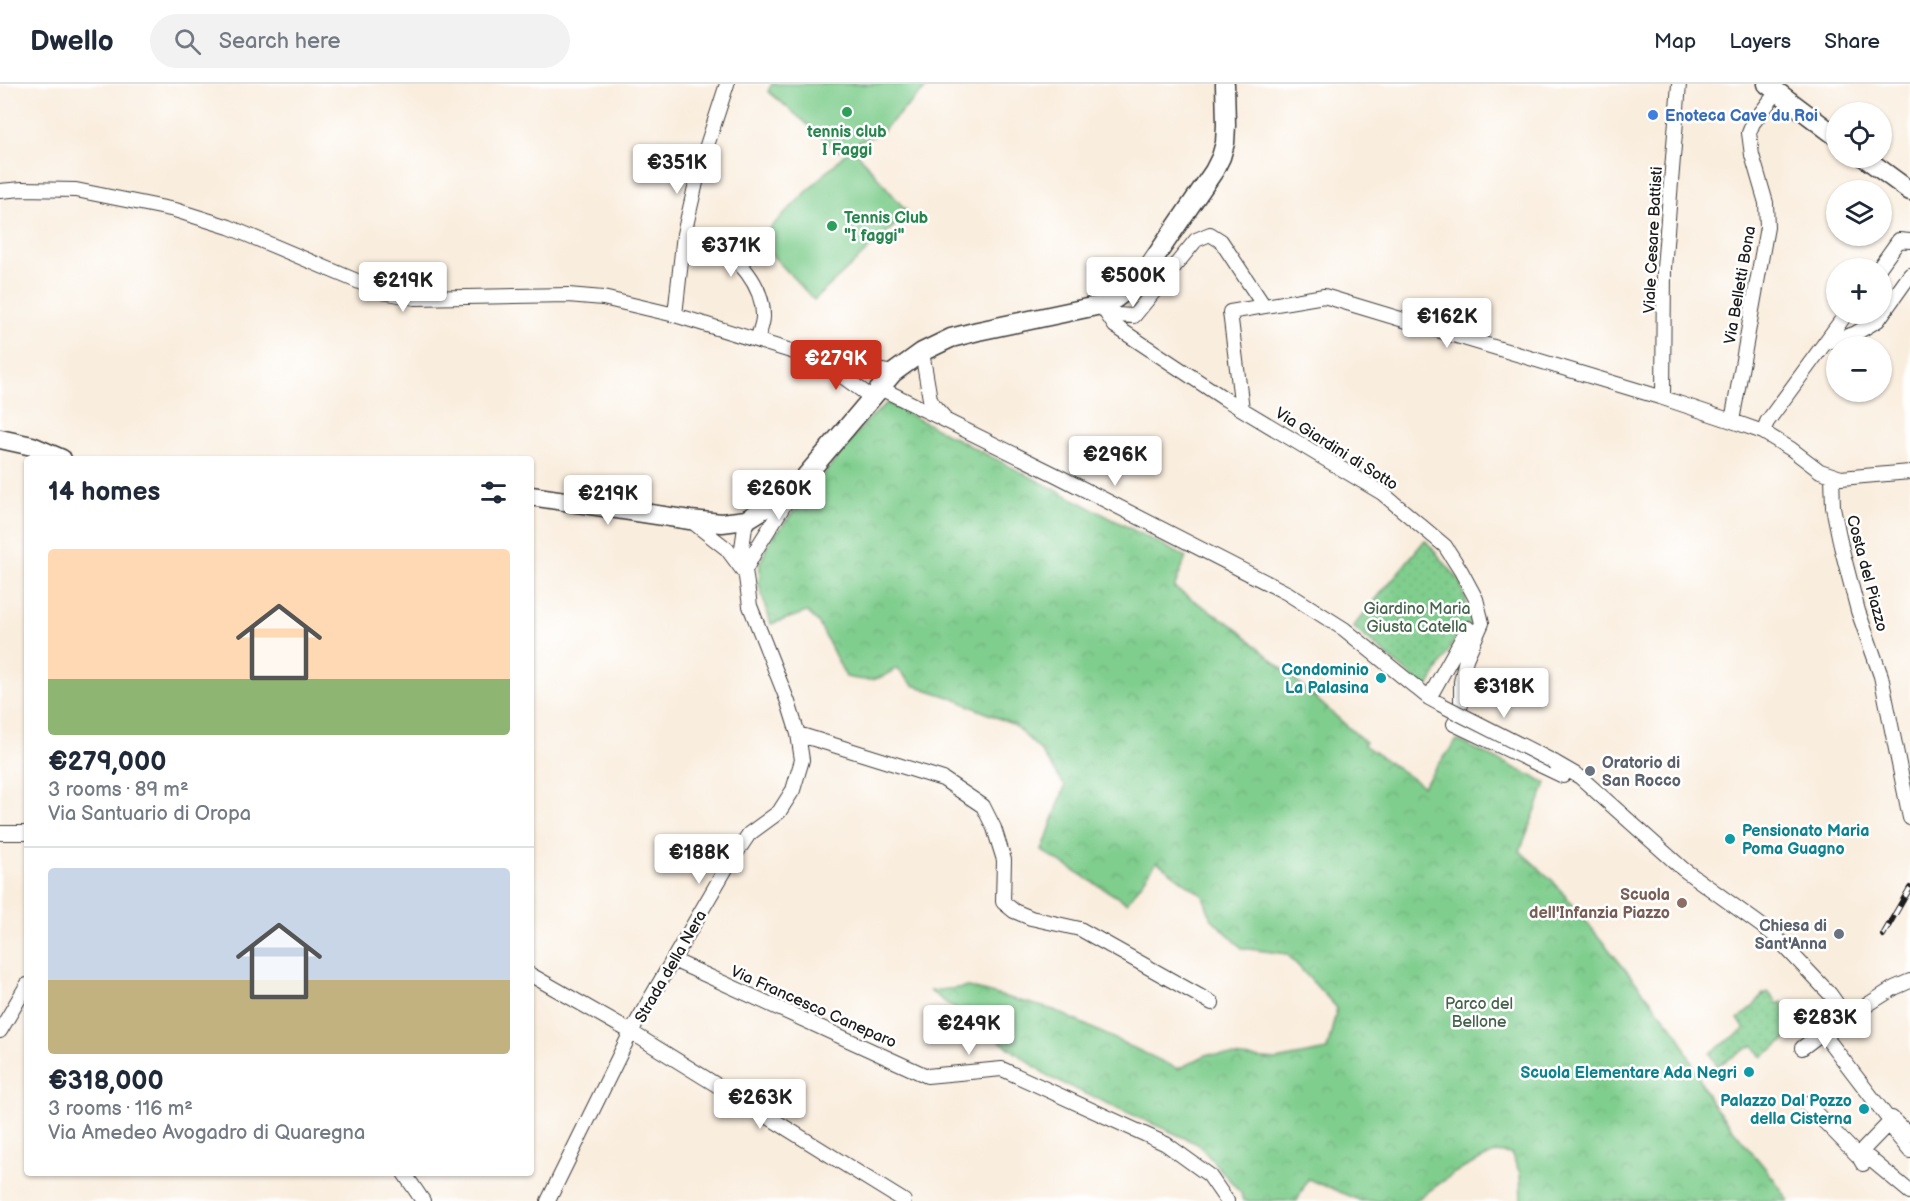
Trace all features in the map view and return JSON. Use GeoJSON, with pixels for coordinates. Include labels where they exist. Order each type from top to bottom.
{"type":"FeatureCollection","features":[{"type":"Feature","properties":{"kind":"main road"},"geometry":{"type":"LineString","coordinates":[[534,496],[690,520],[722,523],[746,520],[793,491],[893,373],[922,352],[951,338],[1101,305],[1130,288],[1143,275],[1214,171],[1221,157],[1226,125],[1225,84]]}},
{"type":"Feature","properties":{"kind":"main road"},"geometry":{"type":"LineString","coordinates":[[1771,86],[1826,128]]}},
{"type":"Feature","properties":{"kind":"main road"},"geometry":{"type":"LineString","coordinates":[[1879,168],[1910,191]]}},
{"type":"Feature","properties":{"kind":"main road"},"geometry":{"type":"LineString","coordinates":[[0,439],[32,446],[55,456]]}},
{"type":"Feature","properties":{"kind":"street"},"geometry":{"type":"LineString","coordinates":[[675,315],[684,234],[699,170],[727,84]]}},
{"type":"Feature","properties":{"kind":"street","name":"Viale Cesare Battisti"},"geometry":{"type":"LineString","coordinates":[[1663,398],[1664,268],[1679,84]]}},
{"type":"Feature","properties":{"kind":"street","name":"Via Belletti Bona"},"geometry":{"type":"LineString","coordinates":[[1732,421],[1767,227],[1766,203],[1752,155],[1749,133],[1771,86]]}},
{"type":"Feature","properties":{"kind":"street"},"geometry":{"type":"LineString","coordinates":[[0,191],[76,190],[175,210],[229,227],[399,297],[582,296],[675,315],[820,360],[893,373]]}},
{"type":"Feature","properties":{"kind":"street"},"geometry":{"type":"LineString","coordinates":[[684,234],[711,242],[725,251],[739,262],[752,280],[761,301],[763,318],[757,340]]}},
{"type":"Feature","properties":{"kind":"street"},"geometry":{"type":"LineString","coordinates":[[1101,305],[1117,315],[1134,316],[1196,240],[1210,234],[1221,241],[1264,306]]}},
{"type":"Feature","properties":{"kind":"street"},"geometry":{"type":"LineString","coordinates":[[1886,258],[1899,240],[1910,242]]}},
{"type":"Feature","properties":{"kind":"street"},"geometry":{"type":"LineString","coordinates":[[1824,344],[1856,333],[1878,320],[1910,275]]}},
{"type":"Feature","properties":{"kind":"street"},"geometry":{"type":"LineString","coordinates":[[1242,409],[1230,312],[1324,296],[1732,421],[1763,432],[1791,448],[1820,471],[1832,476],[1841,478],[1910,472]]}},
{"type":"Feature","properties":{"kind":"street","name":"Via Giardini di Sotto"},"geometry":{"type":"LineString","coordinates":[[1101,305],[1115,327],[1242,409],[1382,493],[1445,546],[1476,599],[1482,623],[1466,659],[1461,682],[1461,705]]}},
{"type":"Feature","properties":{"kind":"street"},"geometry":{"type":"LineString","coordinates":[[1763,432],[1767,422],[1839,324]]}},
{"type":"Feature","properties":{"kind":"street"},"geometry":{"type":"LineString","coordinates":[[922,352],[930,399],[939,412],[952,424]]}},
{"type":"Feature","properties":{"kind":"street"},"geometry":{"type":"LineString","coordinates":[[820,360],[876,392],[952,424],[1287,593],[1344,629],[1435,701],[1580,777],[1683,869],[1773,934],[1830,994],[1842,1011]]}},
{"type":"Feature","properties":{"kind":"street","name":"Costa del Piazzo"},"geometry":{"type":"LineString","coordinates":[[1832,476],[1833,507],[1840,546],[1858,611],[1881,676],[1910,818]]}},
{"type":"Feature","properties":{"kind":"street"},"geometry":{"type":"LineString","coordinates":[[690,520],[727,549],[744,572],[793,491]]}},
{"type":"Feature","properties":{"kind":"street","name":"Strada della Nera"},"geometry":{"type":"LineString","coordinates":[[548,1201],[631,1032],[728,865],[749,834],[779,812],[793,790],[802,760],[798,734],[788,702],[750,606],[742,548],[746,520]]}},
{"type":"Feature","properties":{"kind":"street"},"geometry":{"type":"LineString","coordinates":[[1435,701],[1468,628]]}},
{"type":"Feature","properties":{"kind":"street"},"geometry":{"type":"LineString","coordinates":[[1456,721],[1454,724],[1564,777],[1580,777]]}},
{"type":"Feature","properties":{"kind":"street"},"geometry":{"type":"LineString","coordinates":[[798,734],[943,779],[983,806],[994,828],[1004,860],[1003,902],[1014,911],[1031,918],[1080,928],[1212,1003]]}},
{"type":"Feature","properties":{"kind":"street"},"geometry":{"type":"LineString","coordinates":[[0,833],[24,833]]}},
{"type":"Feature","properties":{"kind":"street","name":"Via Francesco Caneparo"},"geometry":{"type":"LineString","coordinates":[[673,960],[927,1076],[1002,1069],[1166,1144],[1209,1174],[1227,1201]]}},
{"type":"Feature","properties":{"kind":"street"},"geometry":{"type":"LineString","coordinates":[[534,977],[631,1032],[904,1201]]}},
{"type":"Feature","properties":{"kind":"street"},"geometry":{"type":"LineString","coordinates":[[1802,1048],[1830,1027],[1842,1011],[1859,1010],[1894,988],[1910,981]]}},
{"type":"Feature","properties":{"kind":"street"},"geometry":{"type":"LineString","coordinates":[[0,1031],[24,990]]}},
{"type":"Feature","properties":{"kind":"street"},"geometry":{"type":"LineString","coordinates":[[1830,1027],[1828,1040],[1910,1151]]}},
{"type":"Feature","properties":{"kind":"street"},"geometry":{"type":"LineString","coordinates":[[1807,1104],[1859,1157],[1863,1164],[1869,1158],[1910,1191]]}},
{"type":"Feature","properties":{"kind":"street"},"geometry":{"type":"LineString","coordinates":[[1859,1157],[1859,1154],[1891,1125],[1892,1118],[1910,1135]]}},
{"type":"Feature","properties":{"kind":"street"},"geometry":{"type":"LineString","coordinates":[[406,1176],[423,1201]]}},
{"type":"Feature","properties":{"kind":"green space","name":"tennis club I Faggi"},"geometry":{"type":"Polygon","coordinates":[[[772,84],[930,84],[880,133],[839,151],[768,91],[772,84]]]}},
{"type":"Feature","properties":{"kind":"green space","name":"Tennis Club \"I faggi\""},"geometry":{"type":"Polygon","coordinates":[[[852,147],[908,213],[814,300],[758,240],[852,147]]]}},
{"type":"Feature","properties":{"kind":"green space","name":"Parco del Bellone"},"geometry":{"type":"Polygon","coordinates":[[[887,403],[1186,557],[1174,588],[1234,626],[1365,742],[1364,745],[1423,786],[1457,740],[1546,783],[1520,851],[1553,881],[1678,1034],[1710,1101],[1774,1179],[1789,1201],[1521,1201],[1520,1173],[1511,1154],[1496,1152],[1456,1172],[1415,1201],[1361,1201],[1308,1179],[1297,1201],[1243,1201],[1241,1193],[1198,1144],[1051,1078],[930,991],[968,987],[1054,1010],[1178,1069],[1208,1054],[1276,1060],[1327,1050],[1337,1008],[1287,954],[1242,948],[1211,918],[1203,896],[1157,862],[1127,903],[1042,851],[1065,786],[1040,750],[1014,725],[952,698],[913,685],[897,668],[873,680],[846,677],[818,622],[807,612],[771,624],[759,585],[760,563],[770,541],[866,422],[887,403]]]}},
{"type":"Feature","properties":{"kind":"green space","name":"Giardino Maria Giusta Catella"},"geometry":{"type":"Polygon","coordinates":[[[1425,540],[1459,580],[1473,622],[1462,627],[1427,689],[1353,627],[1425,540]]]}},
{"type":"Feature","properties":{"kind":"green space"},"geometry":{"type":"Polygon","coordinates":[[[1768,992],[1778,1004],[1782,1002],[1783,1006],[1799,1022],[1786,1033],[1789,1037],[1762,1057],[1753,1045],[1717,1066],[1710,1053],[1745,1029],[1738,1019],[1753,1007],[1763,994],[1768,992]]]}},
{"type":"Feature","properties":{"kind":"railway"},"geometry":{"type":"LineString","coordinates":[[1883,935],[1910,888]]}},
{"type":"Feature","properties":{"kind":"place","name":"tennis club I Faggi"},"geometry":{"type":"Point","coordinates":[847,112]}},
{"type":"Feature","properties":{"kind":"place","name":"Enoteca Cave du Roi"},"geometry":{"type":"Point","coordinates":[1653,115]}},
{"type":"Feature","properties":{"kind":"place","name":"Tennis Club \"I faggi\""},"geometry":{"type":"Point","coordinates":[832,226]}},
{"type":"Feature","properties":{"kind":"place","name":"Condominio La Palasina"},"geometry":{"type":"Point","coordinates":[1381,678]}},
{"type":"Feature","properties":{"kind":"place","name":"Oratorio di San Rocco"},"geometry":{"type":"Point","coordinates":[1590,771]}},
{"type":"Feature","properties":{"kind":"place","name":"Pensionato Maria Poma Guagno"},"geometry":{"type":"Point","coordinates":[1730,839]}},
{"type":"Feature","properties":{"kind":"place","name":"Scuola dell'Infanzia Piazzo"},"geometry":{"type":"Point","coordinates":[1682,903]}},
{"type":"Feature","properties":{"kind":"place","name":"Chiesa di Sant'Anna"},"geometry":{"type":"Point","coordinates":[1839,934]}},
{"type":"Feature","properties":{"kind":"place","name":"Scuola Elementare Ada Negri"},"geometry":{"type":"Point","coordinates":[1749,1072]}},
{"type":"Feature","properties":{"kind":"place","name":"Palazzo Dal Pozzo della Cisterna"},"geometry":{"type":"Point","coordinates":[1864,1109]}}]}
